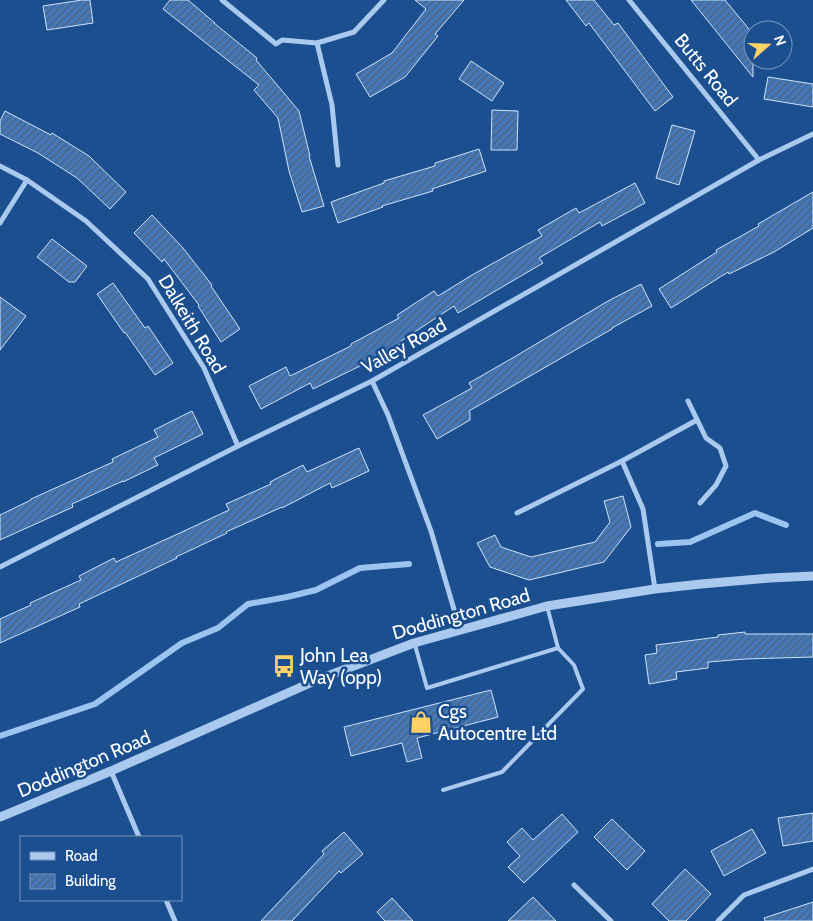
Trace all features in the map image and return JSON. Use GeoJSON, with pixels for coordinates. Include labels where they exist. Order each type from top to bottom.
{"type":"FeatureCollection","features":[{"type":"Feature","properties":{"kind":"street"},"geometry":{"type":"LineString","coordinates":[[222,0],[276,44],[282,40],[316,43],[354,32],[384,0]]}},
{"type":"Feature","properties":{"kind":"street","name":"Butts Road"},"geometry":{"type":"LineString","coordinates":[[629,0],[759,160]]}},
{"type":"Feature","properties":{"kind":"street"},"geometry":{"type":"LineString","coordinates":[[316,43],[332,105],[338,165]]}},
{"type":"Feature","properties":{"kind":"street","name":"Valley Road"},"geometry":{"type":"LineString","coordinates":[[0,567],[238,446],[372,381],[759,160],[813,134]]}},
{"type":"Feature","properties":{"kind":"street","name":"Dalkeith Road"},"geometry":{"type":"LineString","coordinates":[[0,166],[27,180],[86,221],[148,279],[204,368],[238,446]]}},
{"type":"Feature","properties":{"kind":"street"},"geometry":{"type":"LineString","coordinates":[[0,222],[27,180]]}},
{"type":"Feature","properties":{"kind":"street"},"geometry":{"type":"LineString","coordinates":[[372,381],[388,415],[431,532],[460,630]]}},
{"type":"Feature","properties":{"kind":"street"},"geometry":{"type":"LineString","coordinates":[[688,401],[706,438],[720,448],[726,466],[716,484],[700,503]]}},
{"type":"Feature","properties":{"kind":"street"},"geometry":{"type":"LineString","coordinates":[[517,513],[622,461],[696,420]]}},
{"type":"Feature","properties":{"kind":"street"},"geometry":{"type":"LineString","coordinates":[[622,461],[643,509],[655,589]]}},
{"type":"Feature","properties":{"kind":"street","name":"Doddington Road"},"geometry":{"type":"LineString","coordinates":[[0,817],[111,771],[317,680],[414,643],[547,606],[655,589],[746,580],[813,576]]}},
{"type":"Feature","properties":{"kind":"street"},"geometry":{"type":"LineString","coordinates":[[111,771],[139,836]]}},
{"type":"Feature","properties":{"kind":"street"},"geometry":{"type":"LineString","coordinates":[[718,921],[744,894],[813,869]]}},
{"type":"Feature","properties":{"kind":"street"},"geometry":{"type":"LineString","coordinates":[[574,885],[611,921]]}},
{"type":"Feature","properties":{"kind":"street"},"geometry":{"type":"LineString","coordinates":[[166,901],[175,921]]}},
{"type":"Feature","properties":{"kind":"lane"},"geometry":{"type":"LineString","coordinates":[[442,790],[502,772],[583,689],[574,665],[558,648],[547,606]]}},
{"type":"Feature","properties":{"kind":"lane"},"geometry":{"type":"LineString","coordinates":[[414,643],[427,688],[558,648]]}},
{"type":"Feature","properties":{"kind":"building"},"geometry":{"type":"Polygon","coordinates":[[[90,0],[93,23],[47,30],[43,6],[90,0]]]}},
{"type":"Feature","properties":{"kind":"building"},"geometry":{"type":"Polygon","coordinates":[[[170,0],[188,0],[257,58],[256,60],[299,111],[309,156],[324,206],[302,212],[289,171],[278,118],[254,90],[259,85],[163,9],[170,0]]]}},
{"type":"Feature","properties":{"kind":"building"},"geometry":{"type":"Polygon","coordinates":[[[415,0],[464,0],[435,34],[438,36],[405,77],[370,97],[356,74],[392,53],[426,9],[415,0]]]}},
{"type":"Feature","properties":{"kind":"building"},"geometry":{"type":"Polygon","coordinates":[[[566,0],[594,0],[614,25],[618,23],[673,97],[655,111],[589,23],[586,26],[566,0]]]}},
{"type":"Feature","properties":{"kind":"building"},"geometry":{"type":"Polygon","coordinates":[[[691,0],[725,0],[743,22],[743,65],[691,0]]]}},
{"type":"Feature","properties":{"kind":"building"},"geometry":{"type":"Polygon","coordinates":[[[471,61],[504,83],[492,101],[459,79],[471,61]]]}},
{"type":"Feature","properties":{"kind":"building"},"geometry":{"type":"Polygon","coordinates":[[[747,70],[753,70],[753,77],[747,70]]]}},
{"type":"Feature","properties":{"kind":"building"},"geometry":{"type":"Polygon","coordinates":[[[768,77],[813,84],[813,107],[764,99],[768,77]]]}},
{"type":"Feature","properties":{"kind":"building"},"geometry":{"type":"Polygon","coordinates":[[[492,110],[518,111],[517,150],[491,150],[492,110]]]}},
{"type":"Feature","properties":{"kind":"building"},"geometry":{"type":"Polygon","coordinates":[[[5,111],[51,135],[52,133],[89,156],[126,192],[110,209],[77,178],[38,153],[0,134],[0,121],[5,111]]]}},
{"type":"Feature","properties":{"kind":"building"},"geometry":{"type":"Polygon","coordinates":[[[672,125],[695,131],[679,185],[656,178],[672,125]]]}},
{"type":"Feature","properties":{"kind":"building"},"geometry":{"type":"Polygon","coordinates":[[[479,149],[486,171],[338,223],[331,202],[384,183],[384,181],[435,166],[435,163],[479,149]]]}},
{"type":"Feature","properties":{"kind":"building"},"geometry":{"type":"Polygon","coordinates":[[[635,183],[645,203],[602,226],[600,222],[539,258],[543,263],[458,313],[454,306],[401,341],[402,343],[362,365],[313,389],[310,383],[261,409],[249,386],[286,367],[290,376],[351,346],[351,344],[399,318],[397,315],[434,291],[438,296],[542,236],[538,230],[576,208],[579,213],[635,183]]]}},
{"type":"Feature","properties":{"kind":"building"},"geometry":{"type":"Polygon","coordinates":[[[813,192],[813,228],[774,252],[729,274],[728,272],[671,308],[659,289],[717,252],[716,250],[813,192]]]}},
{"type":"Feature","properties":{"kind":"building"},"geometry":{"type":"Polygon","coordinates":[[[152,215],[183,248],[212,285],[240,329],[221,342],[199,305],[164,259],[162,262],[134,233],[152,215]]]}},
{"type":"Feature","properties":{"kind":"building"},"geometry":{"type":"Polygon","coordinates":[[[52,239],[87,266],[75,282],[69,282],[37,257],[52,239]]]}},
{"type":"Feature","properties":{"kind":"building"},"geometry":{"type":"Polygon","coordinates":[[[113,283],[145,328],[148,326],[173,363],[155,375],[97,294],[113,283]]]}},
{"type":"Feature","properties":{"kind":"building"},"geometry":{"type":"Polygon","coordinates":[[[641,284],[652,306],[469,411],[470,420],[437,439],[423,415],[472,388],[469,383],[608,301],[641,284]]]}},
{"type":"Feature","properties":{"kind":"building"},"geometry":{"type":"Polygon","coordinates":[[[0,297],[26,316],[0,350],[0,297]]]}},
{"type":"Feature","properties":{"kind":"building"},"geometry":{"type":"Polygon","coordinates":[[[192,411],[203,434],[154,458],[158,465],[72,504],[73,507],[0,540],[0,515],[113,462],[112,459],[158,437],[154,430],[192,411]]]}},
{"type":"Feature","properties":{"kind":"building"},"geometry":{"type":"Polygon","coordinates":[[[359,448],[369,471],[332,488],[330,483],[282,508],[226,532],[177,558],[79,604],[80,607],[0,643],[0,619],[81,580],[79,576],[114,558],[116,562],[229,510],[226,504],[271,484],[270,482],[303,465],[307,472],[359,448]]]}},
{"type":"Feature","properties":{"kind":"building"},"geometry":{"type":"Polygon","coordinates":[[[623,496],[631,527],[604,562],[529,580],[490,567],[477,543],[495,535],[501,547],[531,557],[595,542],[610,522],[604,501],[623,496]]]}},
{"type":"Feature","properties":{"kind":"building"},"geometry":{"type":"Polygon","coordinates":[[[745,632],[745,634],[813,634],[813,657],[708,662],[708,668],[676,672],[677,679],[649,684],[645,655],[657,653],[656,645],[745,632]]]}},
{"type":"Feature","properties":{"kind":"building","name":"Cgs Autocentre Ltd"},"geometry":{"type":"Polygon","coordinates":[[[491,690],[498,717],[417,738],[422,758],[407,762],[402,743],[351,756],[344,727],[491,690]]]}},
{"type":"Feature","properties":{"kind":"building"},"geometry":{"type":"Polygon","coordinates":[[[813,813],[813,841],[783,846],[778,818],[813,813]]]}},
{"type":"Feature","properties":{"kind":"building"},"geometry":{"type":"Polygon","coordinates":[[[562,814],[578,832],[524,883],[508,867],[520,856],[507,842],[522,828],[533,840],[562,814]]]}},
{"type":"Feature","properties":{"kind":"building"},"geometry":{"type":"Polygon","coordinates":[[[612,819],[645,851],[627,870],[594,837],[612,819]]]}},
{"type":"Feature","properties":{"kind":"building"},"geometry":{"type":"Polygon","coordinates":[[[752,829],[766,853],[724,876],[711,851],[752,829]]]}},
{"type":"Feature","properties":{"kind":"building"},"geometry":{"type":"Polygon","coordinates":[[[344,832],[363,854],[341,873],[339,871],[292,921],[261,921],[324,854],[322,851],[344,832]]]}},
{"type":"Feature","properties":{"kind":"building"},"geometry":{"type":"Polygon","coordinates":[[[685,869],[711,894],[686,921],[669,921],[652,904],[685,869]]]}},
{"type":"Feature","properties":{"kind":"building"},"geometry":{"type":"Polygon","coordinates":[[[533,897],[556,921],[508,921],[533,897]]]}},
{"type":"Feature","properties":{"kind":"building"},"geometry":{"type":"Polygon","coordinates":[[[392,898],[413,921],[385,921],[377,912],[392,898]]]}},
{"type":"Feature","properties":{"kind":"building"},"geometry":{"type":"Polygon","coordinates":[[[813,902],[813,921],[765,921],[764,918],[813,902]]]}},
{"type":"Feature","properties":{"kind":"waterway"},"geometry":{"type":"LineString","coordinates":[[658,544],[690,542],[755,513],[786,525]]}},
{"type":"Feature","properties":{"kind":"waterway"},"geometry":{"type":"LineString","coordinates":[[0,736],[95,704],[182,643],[218,628],[248,604],[316,590],[360,568],[409,564]]}},
{"type":"Feature","properties":{"kind":"place","name":"John Lea Way (opp)"},"geometry":{"type":"Point","coordinates":[284,666]}},
{"type":"Feature","properties":{"kind":"place","name":"Cgs Autocentre Ltd"},"geometry":{"type":"Point","coordinates":[421,722]}}]}
